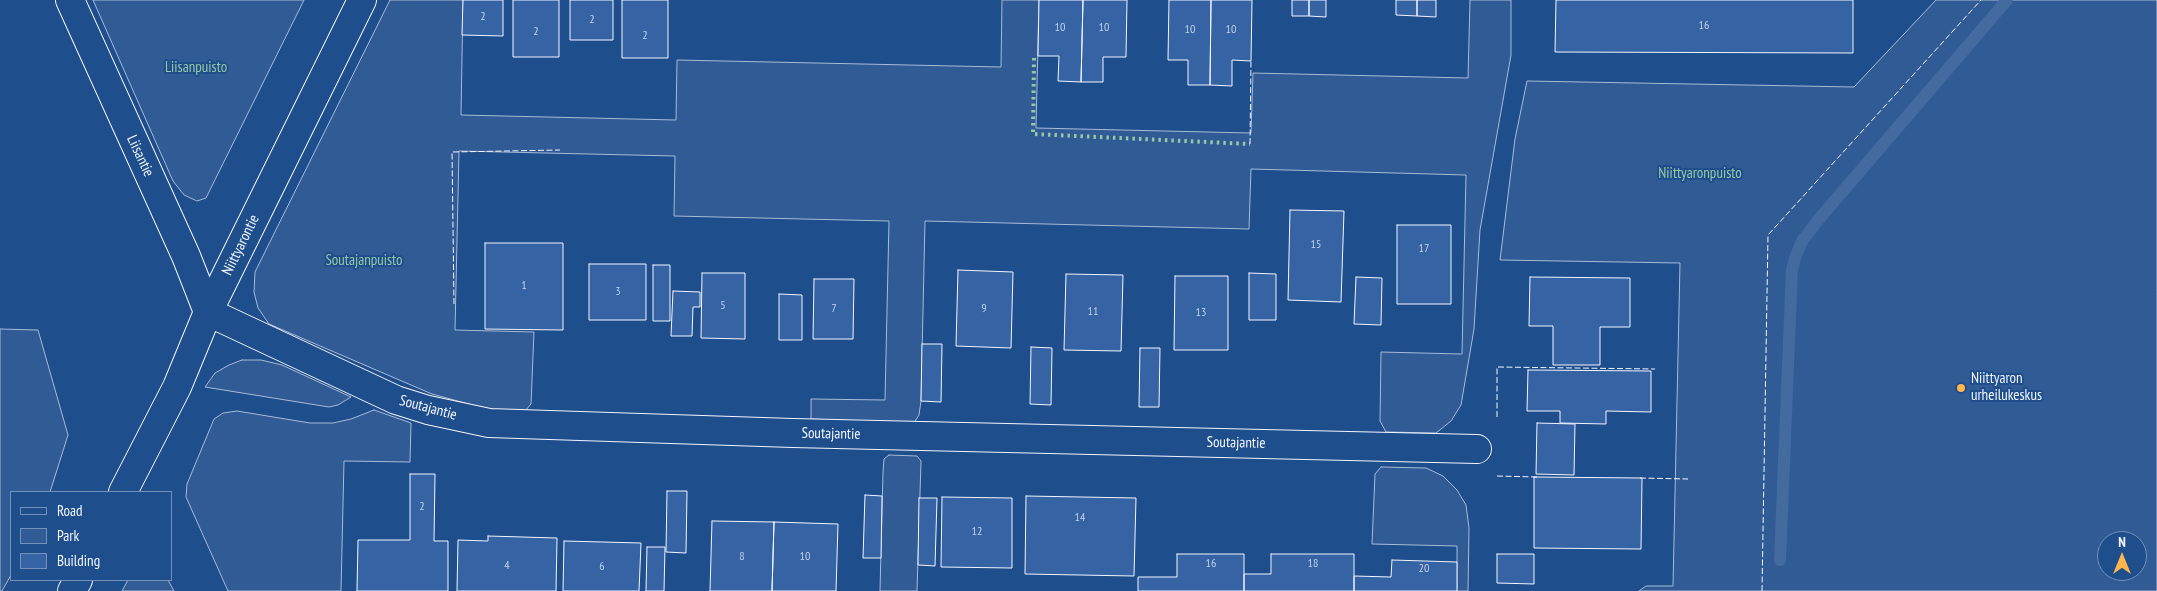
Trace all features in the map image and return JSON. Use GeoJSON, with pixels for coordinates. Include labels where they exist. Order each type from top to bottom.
{"type":"FeatureCollection","features":[{"type":"Feature","properties":{"kind":"street","name":"Liisantie"},"geometry":{"type":"LineString","coordinates":[[70,0],[186,256],[208,312]]}},
{"type":"Feature","properties":{"kind":"street","name":"Niittyarontie"},"geometry":{"type":"LineString","coordinates":[[124,491],[177,387],[208,312],[362,0]]}},
{"type":"Feature","properties":{"kind":"street","name":"Soutajantie"},"geometry":{"type":"LineString","coordinates":[[208,312],[396,400],[428,410],[489,423],[793,433],[1477,450]]}},
{"type":"Feature","properties":{"kind":"green space","name":"Liisanpuisto"},"geometry":{"type":"Polygon","coordinates":[[[93,0],[304,0],[206,198],[197,201],[184,195],[173,181],[93,0]]]}},
{"type":"Feature","properties":{"kind":"green space","name":"Soutajanpuisto"},"geometry":{"type":"Polygon","coordinates":[[[390,0],[463,0],[461,115],[676,120],[677,60],[1001,67],[1002,0],[1039,0],[1036,128],[1251,133],[1253,73],[1468,78],[1470,0],[1511,0],[1511,55],[1480,230],[1474,329],[1461,405],[1451,421],[1436,433],[1386,432],[1380,421],[1381,352],[1462,354],[1466,175],[1251,169],[1249,229],[925,221],[921,401],[919,415],[914,423],[811,419],[811,399],[885,400],[889,221],[674,216],[675,156],[459,151],[455,330],[534,332],[531,404],[525,411],[487,409],[432,394],[269,324],[258,308],[254,292],[255,272],[390,0]]]}},
{"type":"Feature","properties":{"kind":"green space","name":"Niittyaron urheilukeskus"},"geometry":{"type":"Polygon","coordinates":[[[1936,0],[2157,0],[2157,591],[1639,591],[1646,586],[1673,586],[1680,263],[1500,260],[1515,139],[1527,81],[1854,87],[1936,0]]]}},
{"type":"Feature","properties":{"kind":"green space"},"geometry":{"type":"Polygon","coordinates":[[[0,329],[38,330],[68,435],[50,491],[10,491],[10,577],[2,591],[0,591],[0,329]]]}},
{"type":"Feature","properties":{"kind":"green space"},"geometry":{"type":"Polygon","coordinates":[[[242,360],[261,360],[282,365],[351,397],[338,405],[329,407],[205,387],[215,373],[242,360]]]}},
{"type":"Feature","properties":{"kind":"green space"},"geometry":{"type":"Polygon","coordinates":[[[374,410],[411,423],[410,462],[344,461],[341,591],[228,591],[186,497],[187,484],[214,419],[223,413],[237,411],[310,423],[333,423],[351,419],[374,410]]]}},
{"type":"Feature","properties":{"kind":"green space"},"geometry":{"type":"Polygon","coordinates":[[[889,455],[917,456],[921,461],[917,591],[880,591],[883,472],[884,459],[889,455]]]}},
{"type":"Feature","properties":{"kind":"green space"},"geometry":{"type":"Polygon","coordinates":[[[1381,467],[1426,468],[1443,476],[1457,490],[1466,505],[1469,528],[1468,591],[1457,591],[1457,546],[1372,544],[1375,474],[1381,467]]]}},
{"type":"Feature","properties":{"kind":"green space"},"geometry":{"type":"Polygon","coordinates":[[[127,581],[169,581],[174,591],[122,591],[127,581]]]}},
{"type":"Feature","properties":{"kind":"building"},"geometry":{"type":"Polygon","coordinates":[[[463,0],[503,0],[503,36],[462,35],[463,0]]]}},
{"type":"Feature","properties":{"kind":"building"},"geometry":{"type":"Polygon","coordinates":[[[513,0],[559,0],[559,57],[513,57],[513,0]]]}},
{"type":"Feature","properties":{"kind":"building"},"geometry":{"type":"Polygon","coordinates":[[[570,0],[613,0],[613,40],[570,40],[570,0]]]}},
{"type":"Feature","properties":{"kind":"building"},"geometry":{"type":"Polygon","coordinates":[[[622,0],[668,0],[668,58],[622,58],[622,0]]]}},
{"type":"Feature","properties":{"kind":"building"},"geometry":{"type":"Polygon","coordinates":[[[1039,0],[1083,0],[1081,82],[1058,81],[1059,56],[1038,56],[1039,0]]]}},
{"type":"Feature","properties":{"kind":"building"},"geometry":{"type":"Polygon","coordinates":[[[1083,0],[1127,0],[1126,57],[1103,57],[1103,82],[1081,82],[1083,0]]]}},
{"type":"Feature","properties":{"kind":"building"},"geometry":{"type":"Polygon","coordinates":[[[1169,0],[1211,0],[1210,85],[1188,85],[1188,60],[1168,60],[1169,0]]]}},
{"type":"Feature","properties":{"kind":"building"},"geometry":{"type":"Polygon","coordinates":[[[1211,0],[1252,0],[1251,61],[1232,60],[1232,86],[1210,85],[1211,0]]]}},
{"type":"Feature","properties":{"kind":"building"},"geometry":{"type":"Polygon","coordinates":[[[1292,0],[1309,0],[1309,16],[1292,16],[1292,0]]]}},
{"type":"Feature","properties":{"kind":"building"},"geometry":{"type":"Polygon","coordinates":[[[1309,0],[1326,0],[1326,17],[1309,16],[1309,0]]]}},
{"type":"Feature","properties":{"kind":"building"},"geometry":{"type":"Polygon","coordinates":[[[1396,0],[1417,0],[1417,16],[1396,15],[1396,0]]]}},
{"type":"Feature","properties":{"kind":"building"},"geometry":{"type":"Polygon","coordinates":[[[1417,0],[1436,0],[1436,17],[1417,16],[1417,0]]]}},
{"type":"Feature","properties":{"kind":"building"},"geometry":{"type":"Polygon","coordinates":[[[1556,0],[1853,0],[1853,53],[1555,52],[1556,0]]]}},
{"type":"Feature","properties":{"kind":"building"},"geometry":{"type":"Polygon","coordinates":[[[1290,210],[1344,211],[1341,302],[1288,300],[1290,210]]]}},
{"type":"Feature","properties":{"kind":"building"},"geometry":{"type":"Polygon","coordinates":[[[1397,225],[1451,225],[1451,304],[1397,304],[1397,225]]]}},
{"type":"Feature","properties":{"kind":"building"},"geometry":{"type":"Polygon","coordinates":[[[485,243],[563,243],[563,330],[485,329],[485,243]]]}},
{"type":"Feature","properties":{"kind":"building"},"geometry":{"type":"Polygon","coordinates":[[[589,264],[646,264],[646,320],[589,320],[589,264]]]}},
{"type":"Feature","properties":{"kind":"building"},"geometry":{"type":"Polygon","coordinates":[[[653,265],[670,265],[670,321],[653,321],[653,265]]]}},
{"type":"Feature","properties":{"kind":"building"},"geometry":{"type":"Polygon","coordinates":[[[958,270],[1013,272],[1011,348],[956,346],[958,270]]]}},
{"type":"Feature","properties":{"kind":"building"},"geometry":{"type":"Polygon","coordinates":[[[702,273],[745,273],[745,339],[701,338],[702,273]]]}},
{"type":"Feature","properties":{"kind":"building"},"geometry":{"type":"Polygon","coordinates":[[[1249,273],[1276,274],[1276,320],[1249,320],[1249,273]]]}},
{"type":"Feature","properties":{"kind":"building"},"geometry":{"type":"Polygon","coordinates":[[[1066,274],[1123,275],[1121,351],[1064,350],[1066,274]]]}},
{"type":"Feature","properties":{"kind":"building"},"geometry":{"type":"Polygon","coordinates":[[[1175,276],[1228,276],[1228,350],[1174,350],[1175,276]]]}},
{"type":"Feature","properties":{"kind":"building"},"geometry":{"type":"Polygon","coordinates":[[[1356,277],[1382,278],[1381,325],[1354,324],[1356,277]]]}},
{"type":"Feature","properties":{"kind":"building"},"geometry":{"type":"Polygon","coordinates":[[[1530,277],[1630,278],[1630,327],[1600,327],[1600,365],[1553,365],[1553,326],[1529,326],[1530,277]]]}},
{"type":"Feature","properties":{"kind":"building"},"geometry":{"type":"Polygon","coordinates":[[[814,279],[854,279],[853,339],[813,339],[814,279]]]}},
{"type":"Feature","properties":{"kind":"building"},"geometry":{"type":"Polygon","coordinates":[[[673,291],[700,292],[700,307],[693,307],[692,336],[671,336],[673,291]]]}},
{"type":"Feature","properties":{"kind":"building"},"geometry":{"type":"Polygon","coordinates":[[[779,294],[802,295],[802,340],[779,340],[779,294]]]}},
{"type":"Feature","properties":{"kind":"building"},"geometry":{"type":"Polygon","coordinates":[[[922,344],[942,344],[941,402],[921,401],[922,344]]]}},
{"type":"Feature","properties":{"kind":"building"},"geometry":{"type":"Polygon","coordinates":[[[1031,347],[1052,348],[1051,405],[1030,404],[1031,347]]]}},
{"type":"Feature","properties":{"kind":"building"},"geometry":{"type":"Polygon","coordinates":[[[1140,348],[1160,348],[1159,407],[1139,407],[1140,348]]]}},
{"type":"Feature","properties":{"kind":"building"},"geometry":{"type":"Polygon","coordinates":[[[1528,370],[1651,371],[1651,412],[1606,411],[1606,424],[1560,423],[1560,411],[1527,411],[1528,370]]]}},
{"type":"Feature","properties":{"kind":"building"},"geometry":{"type":"Polygon","coordinates":[[[1537,423],[1575,424],[1574,475],[1536,474],[1537,423]]]}},
{"type":"Feature","properties":{"kind":"building"},"geometry":{"type":"Polygon","coordinates":[[[410,474],[435,474],[434,541],[448,541],[448,591],[357,591],[358,540],[410,540],[410,474]]]}},
{"type":"Feature","properties":{"kind":"building"},"geometry":{"type":"Polygon","coordinates":[[[1534,477],[1642,478],[1641,549],[1534,548],[1534,477]]]}},
{"type":"Feature","properties":{"kind":"building"},"geometry":{"type":"Polygon","coordinates":[[[667,491],[687,491],[686,553],[666,552],[667,491]]]}},
{"type":"Feature","properties":{"kind":"building"},"geometry":{"type":"Polygon","coordinates":[[[865,495],[882,496],[881,558],[863,558],[865,495]]]}},
{"type":"Feature","properties":{"kind":"building"},"geometry":{"type":"Polygon","coordinates":[[[1026,496],[1136,498],[1134,576],[1025,574],[1026,496]]]}},
{"type":"Feature","properties":{"kind":"building"},"geometry":{"type":"Polygon","coordinates":[[[942,497],[1012,498],[1012,568],[941,567],[942,497]]]}},
{"type":"Feature","properties":{"kind":"building"},"geometry":{"type":"Polygon","coordinates":[[[919,498],[937,498],[935,566],[918,565],[919,498]]]}},
{"type":"Feature","properties":{"kind":"building"},"geometry":{"type":"Polygon","coordinates":[[[712,521],[774,522],[772,591],[710,591],[712,521]]]}},
{"type":"Feature","properties":{"kind":"building"},"geometry":{"type":"Polygon","coordinates":[[[774,522],[838,524],[836,591],[772,591],[774,522]]]}},
{"type":"Feature","properties":{"kind":"building"},"geometry":{"type":"Polygon","coordinates":[[[488,536],[557,538],[556,591],[457,591],[458,540],[488,541],[488,536]]]}},
{"type":"Feature","properties":{"kind":"building"},"geometry":{"type":"Polygon","coordinates":[[[564,541],[641,543],[639,591],[563,591],[564,541]]]}},
{"type":"Feature","properties":{"kind":"building"},"geometry":{"type":"Polygon","coordinates":[[[647,547],[665,547],[664,591],[646,591],[647,547]]]}},
{"type":"Feature","properties":{"kind":"building"},"geometry":{"type":"Polygon","coordinates":[[[1177,554],[1244,554],[1244,591],[1138,591],[1138,577],[1177,577],[1177,554]]]}},
{"type":"Feature","properties":{"kind":"building"},"geometry":{"type":"Polygon","coordinates":[[[1271,554],[1354,554],[1354,591],[1244,591],[1244,574],[1271,574],[1271,554]]]}},
{"type":"Feature","properties":{"kind":"building"},"geometry":{"type":"Polygon","coordinates":[[[1497,554],[1534,554],[1534,584],[1497,583],[1497,554]]]}},
{"type":"Feature","properties":{"kind":"building"},"geometry":{"type":"Polygon","coordinates":[[[1392,560],[1457,562],[1457,591],[1354,591],[1354,576],[1391,577],[1392,560]]]}},
{"type":"Feature","properties":{"kind":"waterway"},"geometry":{"type":"LineString","coordinates":[[1780,560],[1792,270],[1795,258],[1802,241],[1819,219],[2007,0]]}},
{"type":"Feature","properties":{"kind":"hedge"},"geometry":{"type":"LineString","coordinates":[[1034,58],[1033,134],[1250,144]]}},
{"type":"Feature","properties":{"kind":"fence"},"geometry":{"type":"LineString","coordinates":[[1762,591],[1768,235],[1981,0]]}},
{"type":"Feature","properties":{"kind":"fence"},"geometry":{"type":"LineString","coordinates":[[1250,144],[1251,61]]}},
{"type":"Feature","properties":{"kind":"fence"},"geometry":{"type":"LineString","coordinates":[[454,304],[452,152],[560,150]]}},
{"type":"Feature","properties":{"kind":"fence"},"geometry":{"type":"LineString","coordinates":[[1497,417],[1497,367],[1655,369]]}},
{"type":"Feature","properties":{"kind":"fence"},"geometry":{"type":"LineString","coordinates":[[1497,476],[1537,477]]}},
{"type":"Feature","properties":{"kind":"fence"},"geometry":{"type":"LineString","coordinates":[[1640,478],[1688,479]]}},
{"type":"Feature","properties":{"kind":"place","name":"Niittyaron urheilukeskus"},"geometry":{"type":"Point","coordinates":[1961,388]}},
{"type":"Feature","properties":{"kind":"park label","name":"Niittyaronpuisto"},"geometry":{"type":"Point","coordinates":[1700,174]}}]}
